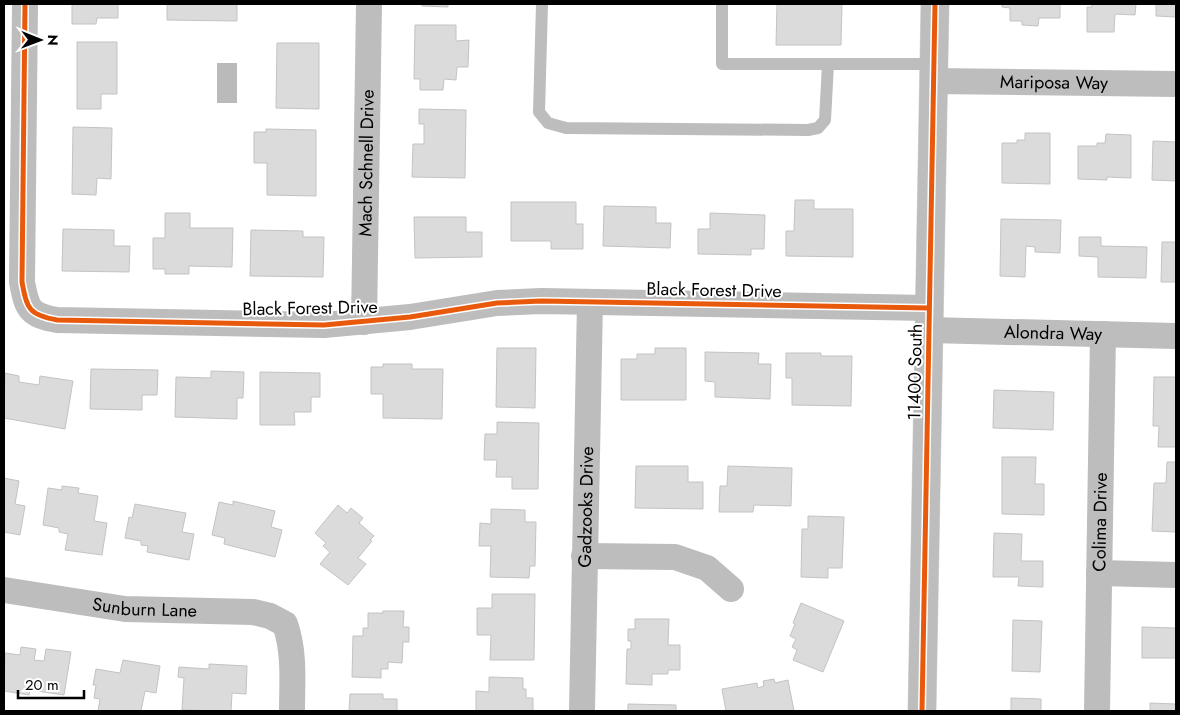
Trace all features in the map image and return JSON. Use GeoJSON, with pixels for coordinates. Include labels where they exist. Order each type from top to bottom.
{"type":"FeatureCollection","features":[{"type":"Feature","properties":{"kind":"main road","name":"11400 South"},"geometry":{"type":"LineString","coordinates":[[922,711],[935,4]]}},
{"type":"Feature","properties":{"kind":"street","name":"Black Forest Drive"},"geometry":{"type":"LineString","coordinates":[[25,4],[22,282],[31,312],[44,318],[57,320],[324,325],[410,317],[497,303],[540,301],[929,319]]}},
{"type":"Feature","properties":{"kind":"street","name":"Mach Schnell Drive"},"geometry":{"type":"LineString","coordinates":[[364,322],[370,4]]}},
{"type":"Feature","properties":{"kind":"street","name":"Mariposa Way"},"geometry":{"type":"LineString","coordinates":[[934,73],[1176,84]]}},
{"type":"Feature","properties":{"kind":"street","name":"Gadzooks Drive"},"geometry":{"type":"LineString","coordinates":[[582,711],[590,302]]}},
{"type":"Feature","properties":{"kind":"street","name":"Alondra Way"},"geometry":{"type":"LineString","coordinates":[[929,319],[1103,334],[1176,336]]}},
{"type":"Feature","properties":{"kind":"street","name":"Colima Drive"},"geometry":{"type":"LineString","coordinates":[[1097,711],[1103,334]]}},
{"type":"Feature","properties":{"kind":"street"},"geometry":{"type":"LineString","coordinates":[[584,556],[675,557],[707,568],[731,589]]}},
{"type":"Feature","properties":{"kind":"street"},"geometry":{"type":"LineString","coordinates":[[1099,573],[1176,575]]}},
{"type":"Feature","properties":{"kind":"street","name":"Sunburn Lane"},"geometry":{"type":"LineString","coordinates":[[4,590],[124,609],[253,612],[270,616],[285,624],[290,640],[293,657],[292,711]]}},
{"type":"Feature","properties":{"kind":"lane"},"geometry":{"type":"LineString","coordinates":[[542,4],[540,112],[548,123],[566,128],[808,130],[818,128],[825,120],[828,64]]}},
{"type":"Feature","properties":{"kind":"lane"},"geometry":{"type":"LineString","coordinates":[[722,4],[722,64],[828,64],[934,73]]}},
{"type":"Feature","properties":{"kind":"shaded area"},"geometry":{"type":"Polygon","coordinates":[[[217,63],[237,63],[237,103],[217,103],[217,63]]]}},
{"type":"Feature","properties":{"kind":"building"},"geometry":{"type":"Polygon","coordinates":[[[72,4],[118,4],[118,18],[97,18],[96,24],[72,24],[72,4]]]}},
{"type":"Feature","properties":{"kind":"building"},"geometry":{"type":"Polygon","coordinates":[[[167,4],[237,4],[237,21],[167,20],[167,4]]]}},
{"type":"Feature","properties":{"kind":"building"},"geometry":{"type":"Polygon","coordinates":[[[422,4],[448,4],[448,7],[422,6],[422,4]]]}},
{"type":"Feature","properties":{"kind":"building"},"geometry":{"type":"Polygon","coordinates":[[[777,4],[842,4],[841,45],[776,45],[777,4]]]}},
{"type":"Feature","properties":{"kind":"building"},"geometry":{"type":"Polygon","coordinates":[[[1002,4],[1060,4],[1060,18],[1039,18],[1038,26],[1022,25],[1022,21],[1010,21],[1010,8],[1002,7],[1002,4]]]}},
{"type":"Feature","properties":{"kind":"building"},"geometry":{"type":"Polygon","coordinates":[[[1092,4],[1136,4],[1135,15],[1115,14],[1114,32],[1087,32],[1087,7],[1092,7],[1092,4]]]}},
{"type":"Feature","properties":{"kind":"building"},"geometry":{"type":"Polygon","coordinates":[[[1156,4],[1176,4],[1176,17],[1156,16],[1156,4]]]}},
{"type":"Feature","properties":{"kind":"building"},"geometry":{"type":"Polygon","coordinates":[[[415,25],[456,25],[456,41],[469,40],[468,67],[457,67],[456,80],[444,79],[443,90],[420,90],[420,79],[414,79],[415,25]]]}},
{"type":"Feature","properties":{"kind":"building"},"geometry":{"type":"Polygon","coordinates":[[[77,42],[117,42],[117,94],[101,94],[101,109],[77,109],[77,42]]]}},
{"type":"Feature","properties":{"kind":"building"},"geometry":{"type":"Polygon","coordinates":[[[277,43],[319,43],[319,109],[276,108],[277,43]]]}},
{"type":"Feature","properties":{"kind":"building"},"geometry":{"type":"Polygon","coordinates":[[[419,109],[466,110],[465,178],[412,177],[413,144],[424,144],[424,124],[419,124],[419,109]]]}},
{"type":"Feature","properties":{"kind":"building"},"geometry":{"type":"Polygon","coordinates":[[[73,127],[112,128],[111,179],[97,178],[96,195],[72,194],[73,127]]]}},
{"type":"Feature","properties":{"kind":"building"},"geometry":{"type":"Polygon","coordinates":[[[266,129],[316,130],[316,196],[267,195],[267,163],[254,163],[254,132],[266,132],[266,129]]]}},
{"type":"Feature","properties":{"kind":"building"},"geometry":{"type":"Polygon","coordinates":[[[1025,133],[1050,133],[1050,184],[1002,183],[1002,143],[1017,143],[1017,140],[1025,140],[1025,133]]]}},
{"type":"Feature","properties":{"kind":"building"},"geometry":{"type":"Polygon","coordinates":[[[1106,134],[1131,135],[1131,178],[1107,177],[1107,180],[1078,179],[1078,146],[1097,146],[1097,143],[1105,143],[1106,134]]]}},
{"type":"Feature","properties":{"kind":"building"},"geometry":{"type":"Polygon","coordinates":[[[1153,141],[1176,142],[1176,181],[1152,180],[1153,141]]]}},
{"type":"Feature","properties":{"kind":"building"},"geometry":{"type":"Polygon","coordinates":[[[795,200],[814,200],[814,209],[853,209],[853,257],[786,256],[786,231],[794,231],[795,200]]]}},
{"type":"Feature","properties":{"kind":"building"},"geometry":{"type":"Polygon","coordinates":[[[511,202],[576,202],[576,224],[583,224],[583,249],[551,249],[551,241],[511,241],[511,202]]]}},
{"type":"Feature","properties":{"kind":"building"},"geometry":{"type":"Polygon","coordinates":[[[604,206],[656,207],[656,223],[671,223],[670,248],[603,246],[604,206]]]}},
{"type":"Feature","properties":{"kind":"building"},"geometry":{"type":"Polygon","coordinates":[[[165,213],[190,213],[190,228],[233,228],[232,267],[189,266],[189,274],[165,274],[165,269],[153,269],[153,238],[165,238],[165,213]]]}},
{"type":"Feature","properties":{"kind":"building"},"geometry":{"type":"Polygon","coordinates":[[[710,213],[765,215],[764,249],[751,249],[751,255],[698,254],[698,229],[710,229],[710,213]]]}},
{"type":"Feature","properties":{"kind":"building"},"geometry":{"type":"Polygon","coordinates":[[[414,217],[466,217],[466,232],[482,232],[482,257],[415,258],[414,217]]]}},
{"type":"Feature","properties":{"kind":"building"},"geometry":{"type":"Polygon","coordinates":[[[1001,219],[1061,220],[1060,253],[1035,252],[1035,247],[1026,246],[1025,277],[1000,276],[1001,219]]]}},
{"type":"Feature","properties":{"kind":"building"},"geometry":{"type":"Polygon","coordinates":[[[63,229],[114,230],[114,246],[130,246],[129,272],[62,271],[63,229]]]}},
{"type":"Feature","properties":{"kind":"building"},"geometry":{"type":"Polygon","coordinates":[[[251,230],[303,231],[303,237],[324,237],[323,277],[250,276],[251,230]]]}},
{"type":"Feature","properties":{"kind":"building"},"geometry":{"type":"Polygon","coordinates":[[[1079,237],[1101,237],[1101,246],[1147,247],[1146,278],[1098,277],[1098,257],[1079,256],[1079,237]]]}},
{"type":"Feature","properties":{"kind":"building"},"geometry":{"type":"Polygon","coordinates":[[[1162,242],[1176,242],[1176,282],[1161,282],[1162,242]]]}},
{"type":"Feature","properties":{"kind":"building"},"geometry":{"type":"Polygon","coordinates":[[[497,348],[536,348],[535,408],[496,407],[497,348]]]}},
{"type":"Feature","properties":{"kind":"building"},"geometry":{"type":"Polygon","coordinates":[[[655,348],[686,348],[686,400],[621,400],[621,359],[637,359],[637,354],[655,354],[655,348]]]}},
{"type":"Feature","properties":{"kind":"building"},"geometry":{"type":"Polygon","coordinates":[[[705,352],[759,353],[758,364],[771,364],[770,399],[715,397],[715,382],[705,381],[705,352]]]}},
{"type":"Feature","properties":{"kind":"building"},"geometry":{"type":"Polygon","coordinates":[[[786,353],[821,353],[821,356],[852,356],[851,406],[792,405],[792,378],[786,378],[786,353]]]}},
{"type":"Feature","properties":{"kind":"building"},"geometry":{"type":"Polygon","coordinates":[[[383,364],[412,364],[412,369],[443,369],[442,419],[383,418],[383,394],[371,394],[371,367],[383,367],[383,364]]]}},
{"type":"Feature","properties":{"kind":"building"},"geometry":{"type":"Polygon","coordinates":[[[91,369],[158,370],[157,395],[142,395],[142,410],[90,409],[91,369]]]}},
{"type":"Feature","properties":{"kind":"building"},"geometry":{"type":"Polygon","coordinates":[[[211,371],[244,372],[243,398],[237,398],[237,419],[175,417],[176,377],[211,378],[211,371]]]}},
{"type":"Feature","properties":{"kind":"building"},"geometry":{"type":"Polygon","coordinates":[[[260,372],[320,373],[320,397],[311,397],[311,412],[294,412],[295,425],[260,425],[260,372]]]}},
{"type":"Feature","properties":{"kind":"building"},"geometry":{"type":"Polygon","coordinates":[[[5,373],[19,376],[19,382],[39,385],[40,376],[73,381],[65,429],[4,418],[5,373]]]}},
{"type":"Feature","properties":{"kind":"building"},"geometry":{"type":"Polygon","coordinates":[[[1154,377],[1176,377],[1176,447],[1158,447],[1159,426],[1153,426],[1154,377]]]}},
{"type":"Feature","properties":{"kind":"building"},"geometry":{"type":"Polygon","coordinates":[[[994,390],[1054,392],[1053,430],[993,428],[994,390]]]}},
{"type":"Feature","properties":{"kind":"building"},"geometry":{"type":"Polygon","coordinates":[[[497,422],[539,423],[538,489],[512,489],[512,477],[496,477],[497,460],[484,460],[485,434],[497,434],[497,422]]]}},
{"type":"Feature","properties":{"kind":"building"},"geometry":{"type":"Polygon","coordinates":[[[1002,457],[1036,457],[1035,484],[1044,484],[1044,515],[1002,514],[1002,457]]]}},
{"type":"Feature","properties":{"kind":"building"},"geometry":{"type":"Polygon","coordinates":[[[1167,462],[1176,462],[1176,532],[1152,531],[1154,483],[1166,483],[1167,462]]]}},
{"type":"Feature","properties":{"kind":"building"},"geometry":{"type":"Polygon","coordinates":[[[636,466],[688,466],[688,482],[703,482],[703,509],[635,508],[636,466]]]}},
{"type":"Feature","properties":{"kind":"building"},"geometry":{"type":"Polygon","coordinates":[[[728,466],[792,468],[791,506],[754,505],[753,512],[719,512],[720,486],[727,486],[728,466]]]}},
{"type":"Feature","properties":{"kind":"building"},"geometry":{"type":"Polygon","coordinates":[[[4,478],[19,481],[15,504],[25,506],[20,535],[4,532],[4,478]]]}},
{"type":"Feature","properties":{"kind":"building"},"geometry":{"type":"Polygon","coordinates":[[[62,486],[79,488],[78,493],[98,496],[94,521],[107,523],[102,555],[65,550],[68,534],[59,532],[59,528],[43,525],[48,488],[62,490],[62,486]]]}},
{"type":"Feature","properties":{"kind":"building"},"geometry":{"type":"Polygon","coordinates":[[[233,501],[275,511],[271,527],[282,530],[275,557],[224,544],[225,538],[212,535],[219,502],[233,505],[233,501]]]}},
{"type":"Feature","properties":{"kind":"building"},"geometry":{"type":"Polygon","coordinates":[[[135,504],[186,513],[182,532],[194,534],[189,560],[147,552],[148,546],[141,545],[141,541],[125,538],[129,517],[132,518],[135,504]]]}},
{"type":"Feature","properties":{"kind":"building"},"geometry":{"type":"Polygon","coordinates":[[[338,505],[347,513],[351,508],[363,518],[359,523],[374,536],[358,558],[366,564],[348,585],[320,564],[330,552],[323,546],[326,543],[315,533],[338,505]]]}},
{"type":"Feature","properties":{"kind":"building"},"geometry":{"type":"Polygon","coordinates":[[[491,509],[525,510],[525,522],[536,522],[535,566],[530,566],[529,578],[490,577],[491,546],[479,546],[480,523],[491,524],[491,509]]]}},
{"type":"Feature","properties":{"kind":"building"},"geometry":{"type":"Polygon","coordinates":[[[808,516],[844,517],[842,568],[828,568],[828,578],[801,577],[802,529],[808,529],[808,516]]]}},
{"type":"Feature","properties":{"kind":"building"},"geometry":{"type":"Polygon","coordinates":[[[994,533],[1022,534],[1021,561],[1043,561],[1043,587],[1018,586],[1019,577],[993,577],[994,533]]]}},
{"type":"Feature","properties":{"kind":"building"},"geometry":{"type":"Polygon","coordinates":[[[492,594],[535,594],[534,660],[490,660],[491,635],[477,635],[477,608],[492,608],[492,594]]]}},
{"type":"Feature","properties":{"kind":"building"},"geometry":{"type":"Polygon","coordinates":[[[801,603],[844,621],[823,672],[793,660],[797,650],[792,647],[796,639],[790,636],[801,603]]]}},
{"type":"Feature","properties":{"kind":"building"},"geometry":{"type":"Polygon","coordinates":[[[383,611],[404,611],[403,627],[409,627],[409,642],[403,642],[402,663],[388,662],[388,669],[381,669],[381,678],[352,677],[353,636],[363,636],[363,628],[368,628],[368,613],[383,613],[383,611]]]}},
{"type":"Feature","properties":{"kind":"building"},"geometry":{"type":"Polygon","coordinates":[[[635,619],[669,619],[668,645],[680,645],[680,670],[668,670],[668,674],[652,674],[652,685],[626,684],[627,649],[631,649],[631,641],[628,641],[628,629],[635,629],[635,619]]]}},
{"type":"Feature","properties":{"kind":"building"},"geometry":{"type":"Polygon","coordinates":[[[1013,620],[1042,621],[1040,672],[1012,671],[1013,620]]]}},
{"type":"Feature","properties":{"kind":"building"},"geometry":{"type":"Polygon","coordinates":[[[1142,627],[1176,628],[1176,658],[1142,658],[1142,627]]]}},
{"type":"Feature","properties":{"kind":"building"},"geometry":{"type":"Polygon","coordinates":[[[21,647],[36,649],[34,660],[44,661],[46,649],[71,652],[64,695],[30,690],[29,695],[4,691],[5,653],[20,655],[21,647]]]}},
{"type":"Feature","properties":{"kind":"building"},"geometry":{"type":"Polygon","coordinates":[[[123,660],[160,666],[156,693],[145,691],[141,711],[98,711],[100,699],[94,698],[96,685],[93,685],[96,669],[120,673],[123,660]]]}},
{"type":"Feature","properties":{"kind":"building"},"geometry":{"type":"Polygon","coordinates":[[[209,664],[247,666],[246,694],[232,693],[231,711],[182,710],[184,678],[178,677],[179,667],[209,669],[209,664]]]}},
{"type":"Feature","properties":{"kind":"building"},"geometry":{"type":"Polygon","coordinates":[[[489,677],[523,678],[523,689],[526,689],[526,698],[533,698],[533,711],[476,711],[476,691],[489,692],[489,677]]]}},
{"type":"Feature","properties":{"kind":"building"},"geometry":{"type":"Polygon","coordinates":[[[774,679],[775,683],[788,680],[794,711],[726,711],[722,689],[757,683],[758,688],[764,686],[763,681],[774,679]]]}},
{"type":"Feature","properties":{"kind":"building"},"geometry":{"type":"Polygon","coordinates":[[[350,694],[383,694],[383,699],[397,699],[397,711],[349,711],[350,694]]]}},
{"type":"Feature","properties":{"kind":"building"},"geometry":{"type":"Polygon","coordinates":[[[1011,698],[1041,699],[1041,711],[1011,711],[1011,698]]]}},
{"type":"Feature","properties":{"kind":"building"},"geometry":{"type":"Polygon","coordinates":[[[1150,703],[1176,704],[1176,711],[1150,711],[1150,703]]]}},
{"type":"Feature","properties":{"kind":"building"},"geometry":{"type":"Polygon","coordinates":[[[628,704],[676,705],[676,711],[628,711],[628,704]]]}},
{"type":"Feature","properties":{"kind":"cycle path"},"geometry":{"type":"LineString","coordinates":[[25,4],[22,282],[28,305],[40,316],[57,320],[324,325],[410,317],[497,303],[541,301],[929,308]]}},
{"type":"Feature","properties":{"kind":"cycle path"},"geometry":{"type":"LineString","coordinates":[[922,711],[935,4]]}}]}
